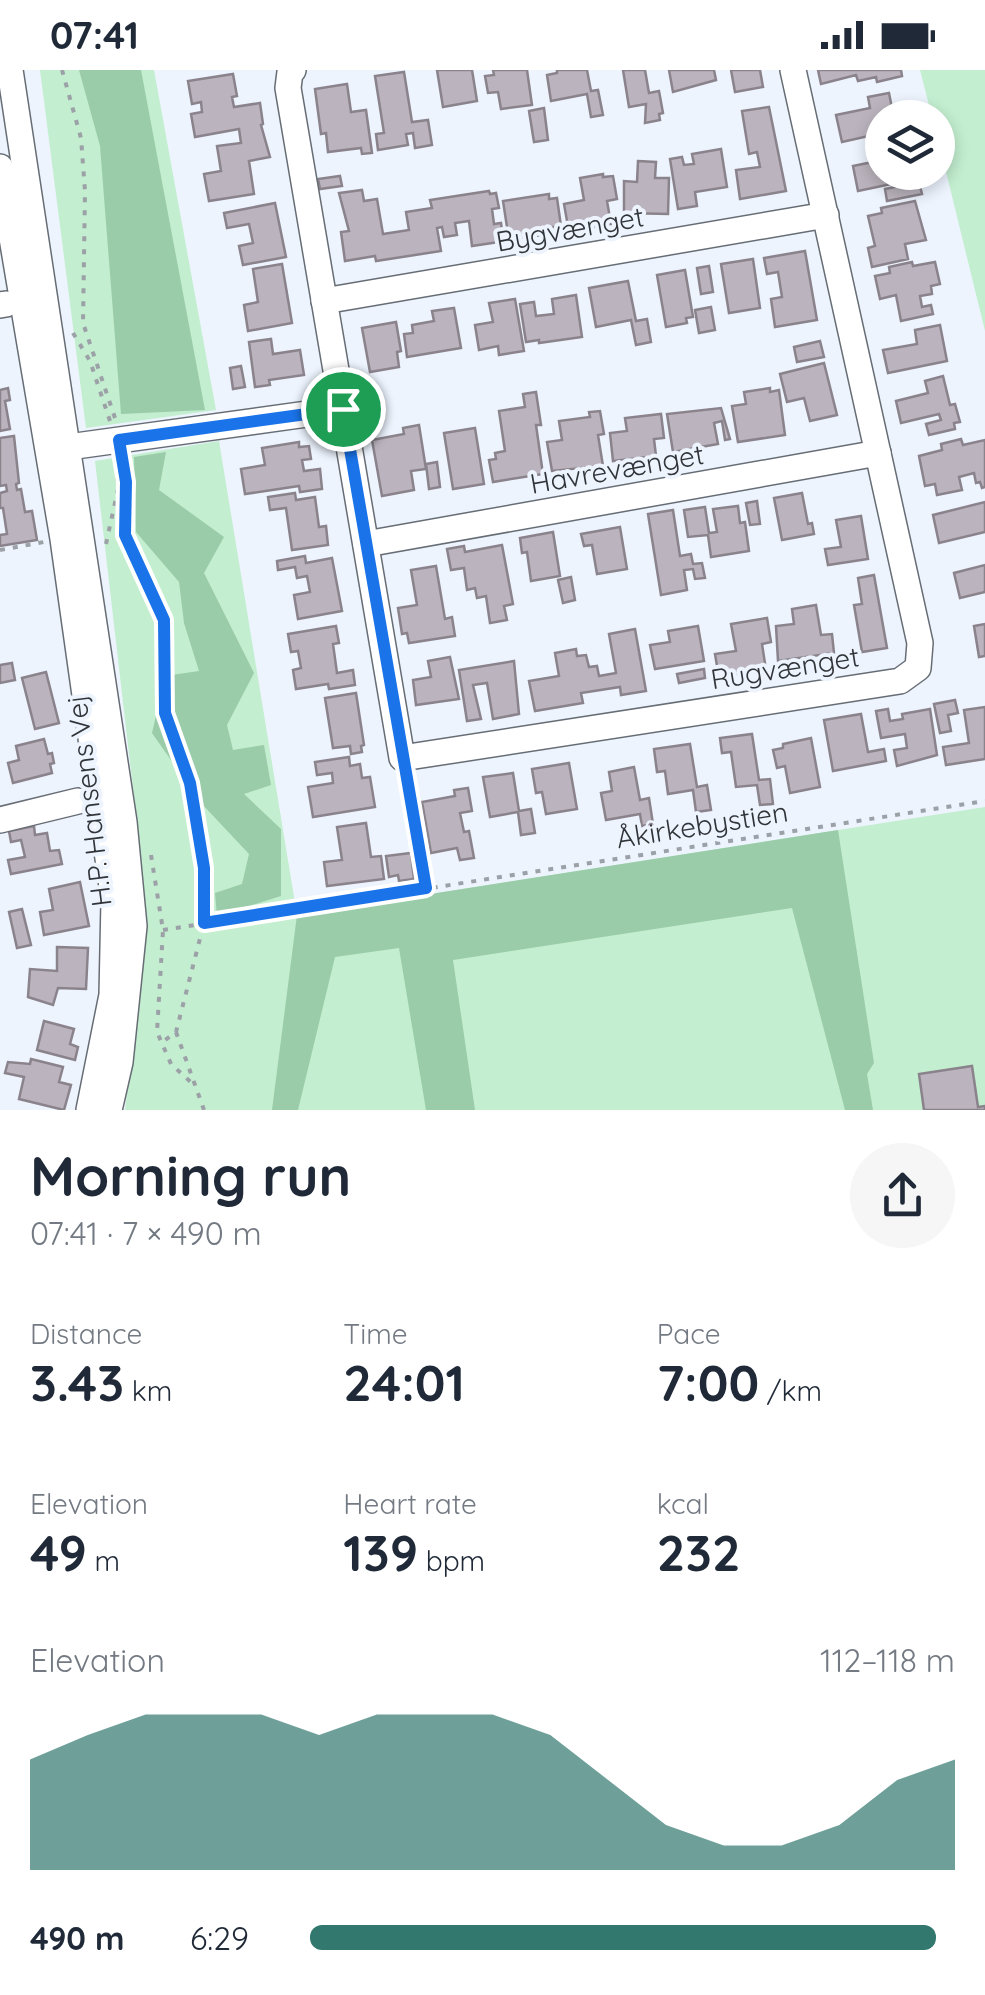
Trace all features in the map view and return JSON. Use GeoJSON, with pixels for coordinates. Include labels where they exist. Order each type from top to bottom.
{"type":"FeatureCollection","features":[{"type":"Feature","properties":{"kind":"street","name":"H.P. Hansens Vej"},"geometry":{"type":"LineString","coordinates":[[10,70],[59,448],[63,539],[114,901],[112,996],[89,1110]]}},
{"type":"Feature","properties":{"kind":"street"},"geometry":{"type":"LineString","coordinates":[[294,70],[290,72],[288,88],[402,758]]}},
{"type":"Feature","properties":{"kind":"street","name":"Rugvænget"},"geometry":{"type":"LineString","coordinates":[[402,758],[900,680],[918,668],[920,643],[793,70]]}},
{"type":"Feature","properties":{"kind":"street","name":"H.P. Hansens Vej"},"geometry":{"type":"LineString","coordinates":[[0,168],[59,448],[122,793],[134,926],[120,1062],[109,1110]]}},
{"type":"Feature","properties":{"kind":"street","name":"Bygvænget"},"geometry":{"type":"LineString","coordinates":[[324,301],[826,215]]}},
{"type":"Feature","properties":{"kind":"street"},"geometry":{"type":"LineString","coordinates":[[59,448],[343,409]]}},
{"type":"Feature","properties":{"kind":"street","name":"Havrevænget"},"geometry":{"type":"LineString","coordinates":[[366,544],[878,454]]}},
{"type":"Feature","properties":{"kind":"street"},"geometry":{"type":"LineString","coordinates":[[0,820],[78,802]]}},
{"type":"Feature","properties":{"kind":"path"},"geometry":{"type":"LineString","coordinates":[[62,70],[76,114],[84,173],[83,322],[109,396],[119,440],[126,482],[125,535],[164,620],[165,713],[190,783],[204,868],[204,923],[176,1032],[204,1110]]}},
{"type":"Feature","properties":{"kind":"path"},"geometry":{"type":"LineString","coordinates":[[0,550],[63,539]]}},
{"type":"Feature","properties":{"kind":"path"},"geometry":{"type":"LineString","coordinates":[[402,758],[426,888]]}},
{"type":"Feature","properties":{"kind":"path","name":"Åkirkebystien"},"geometry":{"type":"LineString","coordinates":[[162,930],[985,802]]}},
{"type":"Feature","properties":{"kind":"path"},"geometry":{"type":"LineString","coordinates":[[176,1032],[160,1044],[171,1064],[194,1086]]}},
{"type":"Feature","properties":{"kind":"green space"},"geometry":{"type":"Polygon","coordinates":[[[40,70],[154,70],[216,410],[86,428],[40,70]]]}},
{"type":"Feature","properties":{"kind":"green space"},"geometry":{"type":"Polygon","coordinates":[[[79,70],[141,70],[205,410],[121,414],[100,146],[79,70]]]}},
{"type":"Feature","properties":{"kind":"green space"},"geometry":{"type":"Polygon","coordinates":[[[920,70],[985,70],[985,331],[950,190],[955,190],[955,100],[928,100],[920,70]]]}},
{"type":"Feature","properties":{"kind":"green space"},"geometry":{"type":"Polygon","coordinates":[[[219,441],[297,915],[985,807],[985,1110],[125,1110],[141,975],[137,823],[95,461],[219,441]]]}},
{"type":"Feature","properties":{"kind":"green space"},"geometry":{"type":"Polygon","coordinates":[[[166,452],[159,490],[224,537],[204,573],[254,673],[227,725],[233,750],[264,745],[271,785],[244,794],[281,829],[281,896],[217,916],[215,893],[242,884],[249,854],[201,803],[152,733],[165,676],[199,671],[184,623],[179,582],[136,532],[134,457],[166,452]]]}},
{"type":"Feature","properties":{"kind":"green space"},"geometry":{"type":"Polygon","coordinates":[[[838,830],[874,1063],[867,1074],[873,1110],[845,1110],[792,908],[453,960],[475,1110],[426,1110],[399,948],[335,957],[298,1110],[272,1110],[297,915],[838,830]]]}},
{"type":"Feature","properties":{"kind":"building"},"geometry":{"type":"Polygon","coordinates":[[[437,70],[472,70],[477,101],[443,107],[437,70]]]}},
{"type":"Feature","properties":{"kind":"building"},"geometry":{"type":"Polygon","coordinates":[[[493,70],[527,70],[532,105],[501,109],[498,92],[488,93],[485,76],[494,75],[493,70]]]}},
{"type":"Feature","properties":{"kind":"building"},"geometry":{"type":"Polygon","coordinates":[[[557,70],[587,70],[591,91],[598,90],[603,115],[591,117],[587,94],[551,101],[547,75],[557,70]]]}},
{"type":"Feature","properties":{"kind":"building"},"geometry":{"type":"Polygon","coordinates":[[[623,70],[645,70],[649,93],[659,91],[663,113],[659,114],[660,120],[645,123],[646,104],[629,107],[623,70]]]}},
{"type":"Feature","properties":{"kind":"building"},"geometry":{"type":"Polygon","coordinates":[[[669,70],[714,70],[716,80],[673,92],[669,70]]]}},
{"type":"Feature","properties":{"kind":"building"},"geometry":{"type":"Polygon","coordinates":[[[731,70],[760,70],[763,87],[735,92],[731,70]]]}},
{"type":"Feature","properties":{"kind":"building"},"geometry":{"type":"Polygon","coordinates":[[[818,70],[901,70],[902,76],[877,82],[876,77],[858,81],[856,75],[821,84],[818,70]]]}},
{"type":"Feature","properties":{"kind":"building"},"geometry":{"type":"Polygon","coordinates":[[[404,72],[412,122],[428,120],[432,145],[415,148],[413,133],[406,134],[408,145],[378,150],[376,134],[384,133],[375,76],[404,72]]]}},
{"type":"Feature","properties":{"kind":"building"},"geometry":{"type":"Polygon","coordinates":[[[233,74],[237,96],[232,97],[234,107],[260,103],[261,125],[270,157],[249,161],[254,194],[209,201],[204,174],[221,171],[217,146],[241,143],[239,129],[195,137],[191,114],[202,112],[201,102],[192,104],[188,81],[233,74]]]}},
{"type":"Feature","properties":{"kind":"building"},"geometry":{"type":"Polygon","coordinates":[[[347,84],[351,112],[366,110],[372,153],[362,154],[361,148],[328,152],[326,133],[321,134],[315,89],[347,84]]]}},
{"type":"Feature","properties":{"kind":"building"},"geometry":{"type":"Polygon","coordinates":[[[889,93],[890,100],[869,100],[868,97],[889,93]]]}},
{"type":"Feature","properties":{"kind":"building"},"geometry":{"type":"Polygon","coordinates":[[[769,107],[786,191],[740,199],[736,170],[760,167],[757,152],[749,154],[742,111],[769,107]]]}},
{"type":"Feature","properties":{"kind":"building"},"geometry":{"type":"Polygon","coordinates":[[[544,108],[548,140],[534,142],[529,111],[544,108]]]}},
{"type":"Feature","properties":{"kind":"building"},"geometry":{"type":"Polygon","coordinates":[[[865,109],[865,137],[842,142],[836,115],[865,109]]]}},
{"type":"Feature","properties":{"kind":"building"},"geometry":{"type":"Polygon","coordinates":[[[721,149],[727,187],[695,192],[697,206],[678,209],[670,159],[682,157],[684,165],[694,164],[692,154],[721,149]]]}},
{"type":"Feature","properties":{"kind":"building"},"geometry":{"type":"Polygon","coordinates":[[[638,161],[656,162],[655,178],[669,178],[668,214],[624,213],[624,181],[637,182],[638,161]]]}},
{"type":"Feature","properties":{"kind":"building"},"geometry":{"type":"Polygon","coordinates":[[[865,164],[865,190],[858,191],[853,166],[865,164]]]}},
{"type":"Feature","properties":{"kind":"building"},"geometry":{"type":"Polygon","coordinates":[[[340,176],[342,186],[320,189],[318,179],[340,176]]]}},
{"type":"Feature","properties":{"kind":"building"},"geometry":{"type":"Polygon","coordinates":[[[613,176],[617,199],[607,201],[611,224],[569,232],[564,204],[584,200],[580,178],[613,176]]]}},
{"type":"Feature","properties":{"kind":"building"},"geometry":{"type":"Polygon","coordinates":[[[362,190],[364,201],[377,199],[383,234],[409,230],[406,212],[432,208],[430,200],[496,193],[499,208],[492,209],[494,224],[501,223],[503,238],[472,246],[469,221],[455,223],[457,235],[444,237],[442,227],[437,228],[441,251],[376,261],[375,256],[345,261],[341,232],[349,231],[339,193],[362,190]]]}},
{"type":"Feature","properties":{"kind":"building"},"geometry":{"type":"Polygon","coordinates":[[[885,190],[921,190],[922,194],[887,201],[885,190]]]}},
{"type":"Feature","properties":{"kind":"building"},"geometry":{"type":"Polygon","coordinates":[[[549,194],[549,199],[557,198],[561,226],[553,227],[554,233],[509,240],[503,201],[549,194]]]}},
{"type":"Feature","properties":{"kind":"building"},"geometry":{"type":"Polygon","coordinates":[[[915,201],[926,240],[905,244],[908,259],[872,267],[868,248],[875,246],[868,216],[882,213],[881,208],[915,201]]]}},
{"type":"Feature","properties":{"kind":"building"},"geometry":{"type":"Polygon","coordinates":[[[275,203],[286,257],[243,265],[239,246],[253,243],[249,224],[227,228],[224,213],[275,203]]]}},
{"type":"Feature","properties":{"kind":"building"},"geometry":{"type":"Polygon","coordinates":[[[805,251],[817,320],[775,327],[771,299],[782,297],[778,272],[767,274],[764,258],[805,251]]]}},
{"type":"Feature","properties":{"kind":"building"},"geometry":{"type":"Polygon","coordinates":[[[753,259],[760,308],[729,313],[721,264],[753,259]]]}},
{"type":"Feature","properties":{"kind":"building"},"geometry":{"type":"Polygon","coordinates":[[[912,262],[913,266],[935,262],[940,284],[931,286],[932,294],[920,296],[922,307],[931,305],[933,314],[901,321],[896,295],[880,299],[875,276],[890,273],[889,267],[912,262]]]}},
{"type":"Feature","properties":{"kind":"building"},"geometry":{"type":"Polygon","coordinates":[[[282,264],[292,323],[248,331],[244,305],[258,302],[253,269],[282,264]]]}},
{"type":"Feature","properties":{"kind":"building"},"geometry":{"type":"Polygon","coordinates":[[[709,266],[713,292],[701,294],[697,268],[709,266]]]}},
{"type":"Feature","properties":{"kind":"building"},"geometry":{"type":"Polygon","coordinates":[[[685,270],[693,317],[686,318],[687,323],[666,327],[657,275],[685,270]]]}},
{"type":"Feature","properties":{"kind":"building"},"geometry":{"type":"Polygon","coordinates":[[[628,281],[636,321],[647,319],[651,342],[636,345],[631,320],[596,327],[589,288],[628,281]]]}},
{"type":"Feature","properties":{"kind":"building"},"geometry":{"type":"Polygon","coordinates":[[[576,295],[582,337],[526,342],[520,304],[534,302],[536,316],[554,314],[552,299],[576,295]]]}},
{"type":"Feature","properties":{"kind":"building"},"geometry":{"type":"Polygon","coordinates":[[[515,299],[524,351],[499,355],[498,346],[479,350],[475,325],[493,322],[489,303],[515,299]]]}},
{"type":"Feature","properties":{"kind":"building"},"geometry":{"type":"Polygon","coordinates":[[[711,307],[715,330],[699,333],[695,310],[711,307]]]}},
{"type":"Feature","properties":{"kind":"building"},"geometry":{"type":"Polygon","coordinates":[[[454,308],[461,348],[407,357],[404,334],[413,333],[412,325],[434,321],[432,311],[454,308]]]}},
{"type":"Feature","properties":{"kind":"building"},"geometry":{"type":"Polygon","coordinates":[[[396,322],[401,351],[397,352],[399,367],[370,372],[362,328],[396,322]]]}},
{"type":"Feature","properties":{"kind":"building"},"geometry":{"type":"Polygon","coordinates":[[[940,325],[947,361],[888,373],[883,350],[917,344],[915,330],[940,325]]]}},
{"type":"Feature","properties":{"kind":"building"},"geometry":{"type":"Polygon","coordinates":[[[271,339],[273,354],[300,350],[304,375],[269,380],[270,385],[255,387],[249,342],[271,339]]]}},
{"type":"Feature","properties":{"kind":"building"},"geometry":{"type":"Polygon","coordinates":[[[820,341],[824,357],[797,362],[794,347],[820,341]]]}},
{"type":"Feature","properties":{"kind":"building"},"geometry":{"type":"Polygon","coordinates":[[[824,363],[837,415],[810,421],[804,398],[787,402],[780,374],[824,363]]]}},
{"type":"Feature","properties":{"kind":"building"},"geometry":{"type":"Polygon","coordinates":[[[241,366],[245,387],[233,389],[230,368],[241,366]]]}},
{"type":"Feature","properties":{"kind":"building"},"geometry":{"type":"Polygon","coordinates":[[[943,376],[950,405],[955,404],[960,422],[954,423],[955,429],[929,435],[926,424],[941,420],[939,414],[901,423],[896,401],[928,393],[925,381],[943,376]]]}},
{"type":"Feature","properties":{"kind":"building"},"geometry":{"type":"Polygon","coordinates":[[[8,388],[10,400],[5,401],[10,429],[0,431],[0,390],[8,388]]]}},
{"type":"Feature","properties":{"kind":"building"},"geometry":{"type":"Polygon","coordinates":[[[770,388],[770,392],[779,390],[785,435],[738,442],[732,406],[746,404],[744,392],[770,388]]]}},
{"type":"Feature","properties":{"kind":"building"},"geometry":{"type":"Polygon","coordinates":[[[536,392],[543,474],[493,482],[489,460],[496,459],[495,453],[505,451],[499,411],[525,407],[523,394],[536,392]]]}},
{"type":"Feature","properties":{"kind":"building"},"geometry":{"type":"Polygon","coordinates":[[[721,408],[730,439],[725,440],[722,421],[714,423],[718,444],[673,452],[667,414],[721,408]]]}},
{"type":"Feature","properties":{"kind":"building"},"geometry":{"type":"Polygon","coordinates":[[[600,411],[604,434],[598,435],[603,466],[552,471],[547,442],[562,440],[559,421],[590,417],[589,412],[600,411]]]}},
{"type":"Feature","properties":{"kind":"building"},"geometry":{"type":"Polygon","coordinates":[[[661,414],[664,438],[654,439],[656,456],[613,461],[610,433],[627,431],[625,418],[661,414]]]}},
{"type":"Feature","properties":{"kind":"building"},"geometry":{"type":"Polygon","coordinates":[[[419,425],[426,469],[411,471],[414,490],[382,496],[372,440],[404,434],[403,428],[419,425]]]}},
{"type":"Feature","properties":{"kind":"building"},"geometry":{"type":"Polygon","coordinates":[[[475,428],[484,484],[453,489],[444,433],[475,428]]]}},
{"type":"Feature","properties":{"kind":"building"},"geometry":{"type":"Polygon","coordinates":[[[14,436],[17,490],[21,489],[25,512],[32,511],[37,540],[0,546],[0,535],[7,534],[0,493],[7,491],[6,485],[0,486],[0,438],[14,436]]]}},
{"type":"Feature","properties":{"kind":"building"},"geometry":{"type":"Polygon","coordinates":[[[961,439],[963,445],[985,440],[985,487],[976,483],[974,473],[959,477],[962,490],[937,495],[935,484],[925,486],[919,456],[942,450],[941,444],[961,439]]]}},
{"type":"Feature","properties":{"kind":"building"},"geometry":{"type":"Polygon","coordinates":[[[299,442],[299,447],[309,446],[311,459],[302,460],[304,471],[320,469],[322,489],[300,492],[299,486],[245,494],[241,469],[265,465],[262,448],[299,442]]]}},
{"type":"Feature","properties":{"kind":"building"},"geometry":{"type":"Polygon","coordinates":[[[437,462],[440,487],[429,489],[426,464],[437,462]]]}},
{"type":"Feature","properties":{"kind":"building"},"geometry":{"type":"Polygon","coordinates":[[[295,493],[296,500],[315,497],[319,527],[326,526],[328,545],[292,550],[286,508],[270,510],[268,497],[295,493]]]}},
{"type":"Feature","properties":{"kind":"building"},"geometry":{"type":"Polygon","coordinates":[[[802,493],[814,534],[782,540],[774,498],[802,493]]]}},
{"type":"Feature","properties":{"kind":"building"},"geometry":{"type":"Polygon","coordinates":[[[757,501],[760,524],[750,525],[746,503],[757,501]]]}},
{"type":"Feature","properties":{"kind":"building"},"geometry":{"type":"Polygon","coordinates":[[[985,502],[985,532],[939,543],[933,515],[985,502]]]}},
{"type":"Feature","properties":{"kind":"building"},"geometry":{"type":"Polygon","coordinates":[[[738,506],[740,523],[745,522],[749,551],[711,557],[708,535],[688,537],[684,510],[705,507],[709,533],[717,532],[713,509],[738,506]]]}},
{"type":"Feature","properties":{"kind":"building"},"geometry":{"type":"Polygon","coordinates":[[[673,510],[680,556],[691,554],[693,564],[702,563],[705,578],[695,579],[693,569],[684,570],[687,590],[661,595],[648,514],[673,510]]]}},
{"type":"Feature","properties":{"kind":"building"},"geometry":{"type":"Polygon","coordinates":[[[861,516],[868,559],[828,565],[825,549],[841,547],[836,520],[861,516]]]}},
{"type":"Feature","properties":{"kind":"building"},"geometry":{"type":"Polygon","coordinates":[[[620,527],[627,569],[597,574],[592,545],[584,546],[581,534],[620,527]]]}},
{"type":"Feature","properties":{"kind":"building"},"geometry":{"type":"Polygon","coordinates":[[[553,532],[560,576],[531,581],[527,552],[522,553],[520,538],[553,532]]]}},
{"type":"Feature","properties":{"kind":"building"},"geometry":{"type":"Polygon","coordinates":[[[502,545],[513,604],[504,606],[507,620],[490,623],[486,596],[477,598],[475,588],[467,590],[464,568],[451,570],[447,549],[464,546],[465,552],[502,545]]]}},
{"type":"Feature","properties":{"kind":"building"},"geometry":{"type":"Polygon","coordinates":[[[305,556],[306,563],[332,558],[342,611],[298,619],[294,595],[310,592],[307,576],[297,578],[295,567],[278,570],[277,561],[305,556]]]}},
{"type":"Feature","properties":{"kind":"building"},"geometry":{"type":"Polygon","coordinates":[[[985,565],[985,592],[960,598],[954,573],[985,565]]]}},
{"type":"Feature","properties":{"kind":"building"},"geometry":{"type":"Polygon","coordinates":[[[436,566],[445,619],[452,617],[455,636],[409,643],[407,633],[402,634],[398,608],[417,605],[411,570],[436,566]]]}},
{"type":"Feature","properties":{"kind":"building"},"geometry":{"type":"Polygon","coordinates":[[[874,575],[887,648],[862,652],[854,605],[862,604],[858,578],[874,575]]]}},
{"type":"Feature","properties":{"kind":"building"},"geometry":{"type":"Polygon","coordinates":[[[571,577],[575,600],[563,603],[558,580],[571,577]]]}},
{"type":"Feature","properties":{"kind":"building"},"geometry":{"type":"Polygon","coordinates":[[[816,605],[821,635],[832,634],[834,653],[778,661],[776,626],[794,624],[792,609],[816,605]]]}},
{"type":"Feature","properties":{"kind":"building"},"geometry":{"type":"Polygon","coordinates":[[[767,618],[771,642],[762,644],[766,670],[719,678],[715,654],[736,651],[731,624],[767,618]]]}},
{"type":"Feature","properties":{"kind":"building"},"geometry":{"type":"Polygon","coordinates":[[[985,624],[985,656],[979,657],[974,626],[985,624]]]}},
{"type":"Feature","properties":{"kind":"building"},"geometry":{"type":"Polygon","coordinates":[[[336,626],[339,643],[333,644],[337,673],[353,670],[355,685],[296,689],[293,670],[301,668],[298,651],[291,652],[288,634],[336,626]]]}},
{"type":"Feature","properties":{"kind":"building"},"geometry":{"type":"Polygon","coordinates":[[[698,626],[704,661],[655,669],[650,645],[670,642],[668,631],[698,626]]]}},
{"type":"Feature","properties":{"kind":"building"},"geometry":{"type":"Polygon","coordinates":[[[635,629],[646,691],[621,695],[620,687],[581,693],[583,703],[535,711],[529,681],[559,676],[555,653],[576,649],[577,656],[586,655],[589,667],[597,666],[599,676],[616,673],[609,634],[635,629]]]}},
{"type":"Feature","properties":{"kind":"building"},"geometry":{"type":"Polygon","coordinates":[[[450,657],[459,699],[416,705],[413,680],[431,677],[428,661],[450,657]]]}},
{"type":"Feature","properties":{"kind":"building"},"geometry":{"type":"Polygon","coordinates":[[[514,661],[519,714],[493,719],[487,683],[473,685],[481,719],[467,721],[459,670],[514,661]]]}},
{"type":"Feature","properties":{"kind":"building"},"geometry":{"type":"Polygon","coordinates":[[[12,663],[15,680],[0,683],[0,665],[12,663]]]}},
{"type":"Feature","properties":{"kind":"building"},"geometry":{"type":"Polygon","coordinates":[[[704,669],[705,678],[679,683],[677,674],[704,669]]]}},
{"type":"Feature","properties":{"kind":"building"},"geometry":{"type":"Polygon","coordinates":[[[46,672],[59,723],[35,729],[22,678],[46,672]]]}},
{"type":"Feature","properties":{"kind":"building"},"geometry":{"type":"Polygon","coordinates":[[[356,693],[364,745],[362,752],[351,754],[350,746],[333,748],[325,698],[356,693]]]}},
{"type":"Feature","properties":{"kind":"building"},"geometry":{"type":"Polygon","coordinates":[[[955,700],[958,713],[948,715],[951,731],[940,733],[934,704],[955,700]]]}},
{"type":"Feature","properties":{"kind":"building"},"geometry":{"type":"Polygon","coordinates":[[[985,707],[985,759],[946,765],[943,747],[969,743],[964,710],[985,707]]]}},
{"type":"Feature","properties":{"kind":"building"},"geometry":{"type":"Polygon","coordinates":[[[888,709],[890,721],[903,719],[902,714],[930,709],[937,755],[897,766],[894,750],[907,748],[905,734],[881,738],[876,711],[888,709]]]}},
{"type":"Feature","properties":{"kind":"building"},"geometry":{"type":"Polygon","coordinates":[[[861,714],[868,752],[884,749],[886,761],[833,771],[824,720],[861,714]]]}},
{"type":"Feature","properties":{"kind":"building"},"geometry":{"type":"Polygon","coordinates":[[[752,734],[759,780],[770,779],[773,804],[760,805],[757,785],[736,787],[731,752],[722,753],[720,738],[752,734]]]}},
{"type":"Feature","properties":{"kind":"building"},"geometry":{"type":"Polygon","coordinates":[[[811,738],[820,787],[790,793],[785,766],[777,768],[773,750],[811,738]]]}},
{"type":"Feature","properties":{"kind":"building"},"geometry":{"type":"Polygon","coordinates":[[[44,739],[48,754],[52,753],[52,773],[13,783],[8,763],[19,760],[16,746],[44,739]]]}},
{"type":"Feature","properties":{"kind":"building"},"geometry":{"type":"Polygon","coordinates":[[[690,744],[697,787],[707,785],[711,810],[696,812],[693,790],[668,794],[665,771],[657,772],[654,749],[690,744]]]}},
{"type":"Feature","properties":{"kind":"building"},"geometry":{"type":"Polygon","coordinates":[[[349,757],[350,766],[360,764],[362,778],[370,777],[375,807],[313,817],[308,787],[333,783],[332,773],[317,775],[315,762],[349,757]]]}},
{"type":"Feature","properties":{"kind":"building"},"geometry":{"type":"Polygon","coordinates":[[[569,763],[577,809],[546,814],[542,792],[536,793],[532,769],[569,763]]]}},
{"type":"Feature","properties":{"kind":"building"},"geometry":{"type":"Polygon","coordinates":[[[634,767],[640,800],[649,798],[653,824],[642,826],[640,814],[606,820],[601,793],[612,791],[609,772],[634,767]]]}},
{"type":"Feature","properties":{"kind":"building"},"geometry":{"type":"Polygon","coordinates":[[[513,773],[519,811],[531,809],[535,833],[521,835],[518,812],[490,817],[483,777],[513,773]]]}},
{"type":"Feature","properties":{"kind":"building"},"geometry":{"type":"Polygon","coordinates":[[[468,788],[472,811],[460,813],[464,832],[469,831],[474,858],[460,860],[457,848],[431,853],[422,802],[455,796],[454,790],[468,788]]]}},
{"type":"Feature","properties":{"kind":"building"},"geometry":{"type":"Polygon","coordinates":[[[366,823],[371,857],[381,856],[384,879],[327,886],[324,862],[342,860],[337,827],[366,823]]]}},
{"type":"Feature","properties":{"kind":"building"},"geometry":{"type":"Polygon","coordinates":[[[34,826],[35,835],[47,833],[50,851],[59,850],[62,864],[11,874],[8,860],[25,857],[21,840],[11,842],[9,831],[34,826]]]}},
{"type":"Feature","properties":{"kind":"building"},"geometry":{"type":"Polygon","coordinates":[[[411,853],[414,879],[399,881],[398,875],[389,877],[386,856],[411,853]]]}},
{"type":"Feature","properties":{"kind":"building"},"geometry":{"type":"Polygon","coordinates":[[[80,882],[89,926],[44,935],[40,912],[53,910],[49,889],[80,882]]]}},
{"type":"Feature","properties":{"kind":"building"},"geometry":{"type":"Polygon","coordinates":[[[22,909],[31,945],[17,948],[9,912],[22,909]]]}},
{"type":"Feature","properties":{"kind":"building"},"geometry":{"type":"Polygon","coordinates":[[[57,947],[88,948],[86,989],[58,988],[53,1005],[28,997],[30,969],[57,971],[57,947]]]}},
{"type":"Feature","properties":{"kind":"building"},"geometry":{"type":"Polygon","coordinates":[[[44,1021],[74,1029],[70,1044],[78,1047],[75,1060],[37,1050],[44,1021]]]}},
{"type":"Feature","properties":{"kind":"building"},"geometry":{"type":"Polygon","coordinates":[[[31,1059],[63,1067],[59,1082],[71,1085],[64,1110],[19,1099],[24,1077],[5,1073],[8,1062],[30,1064],[31,1059]]]}},
{"type":"Feature","properties":{"kind":"building"},"geometry":{"type":"Polygon","coordinates":[[[972,1066],[978,1107],[985,1106],[985,1110],[924,1110],[919,1074],[972,1066]]]}},
{"type":"Feature","properties":{"kind":"route"},"geometry":{"type":"LineString","coordinates":[[343,409],[426,888],[204,923],[204,868],[190,783],[165,713],[164,620],[125,535],[126,482],[119,440],[343,409]]}}]}
